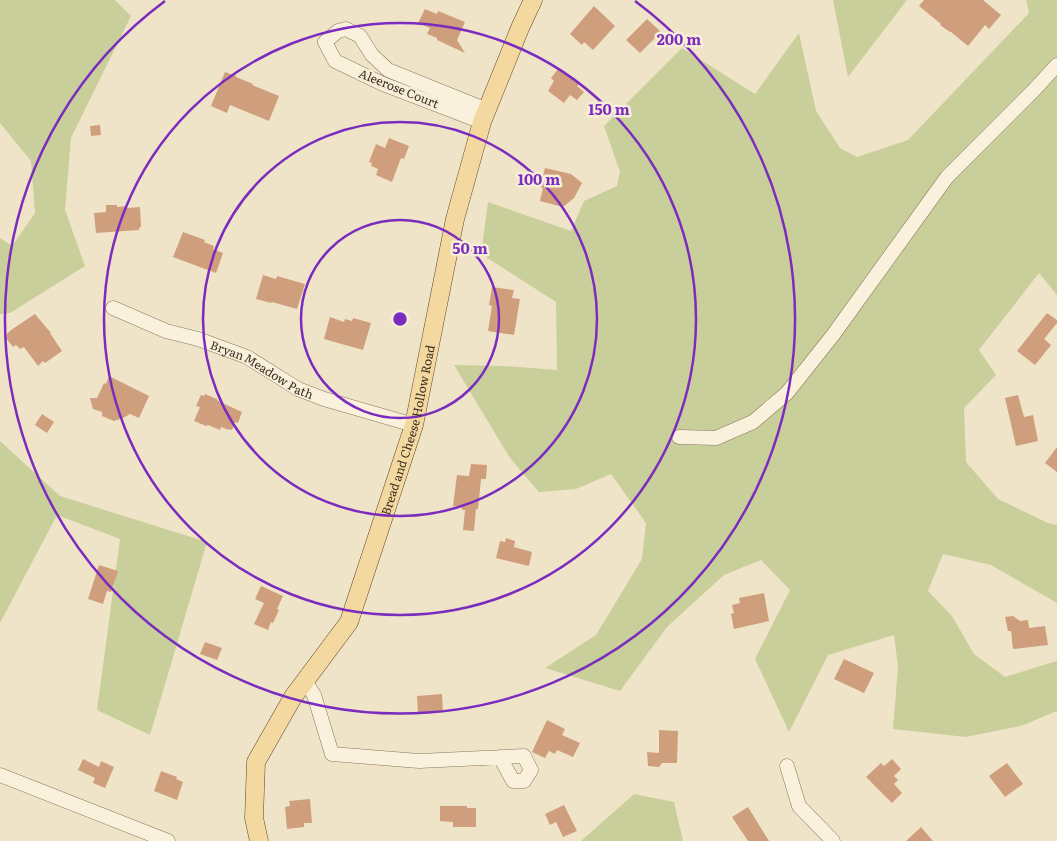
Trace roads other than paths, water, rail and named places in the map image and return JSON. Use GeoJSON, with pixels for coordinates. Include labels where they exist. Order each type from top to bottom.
{"type":"FeatureCollection","features":[{"type":"Feature","properties":{"kind":"main road","name":"Bread and Cheese Hollow Road"},"geometry":{"type":"LineString","coordinates":[[259,841],[254,818],[256,762],[293,698],[349,622],[414,425],[455,219],[485,116],[533,0]]}},
{"type":"Feature","properties":{"kind":"street","name":"Aleerose Court"},"geometry":{"type":"LineString","coordinates":[[346,29],[360,36],[372,56],[388,70],[485,116],[383,84],[335,61],[326,42],[338,31],[346,29]]}},
{"type":"Feature","properties":{"kind":"street"},"geometry":{"type":"LineString","coordinates":[[679,437],[716,438],[753,422],[787,393],[833,335],[947,177],[1057,65]]}},
{"type":"Feature","properties":{"kind":"street","name":"Bryan Meadow Path"},"geometry":{"type":"LineString","coordinates":[[113,308],[166,330],[198,339],[247,357],[298,389],[324,399],[414,425]]}},
{"type":"Feature","properties":{"kind":"street"},"geometry":{"type":"LineString","coordinates":[[305,681],[314,695],[332,754],[419,761],[500,757]]}},
{"type":"Feature","properties":{"kind":"street"},"geometry":{"type":"LineString","coordinates":[[787,766],[799,806],[832,841]]}},
{"type":"Feature","properties":{"kind":"street"},"geometry":{"type":"LineString","coordinates":[[0,775],[168,841]]}}]}
